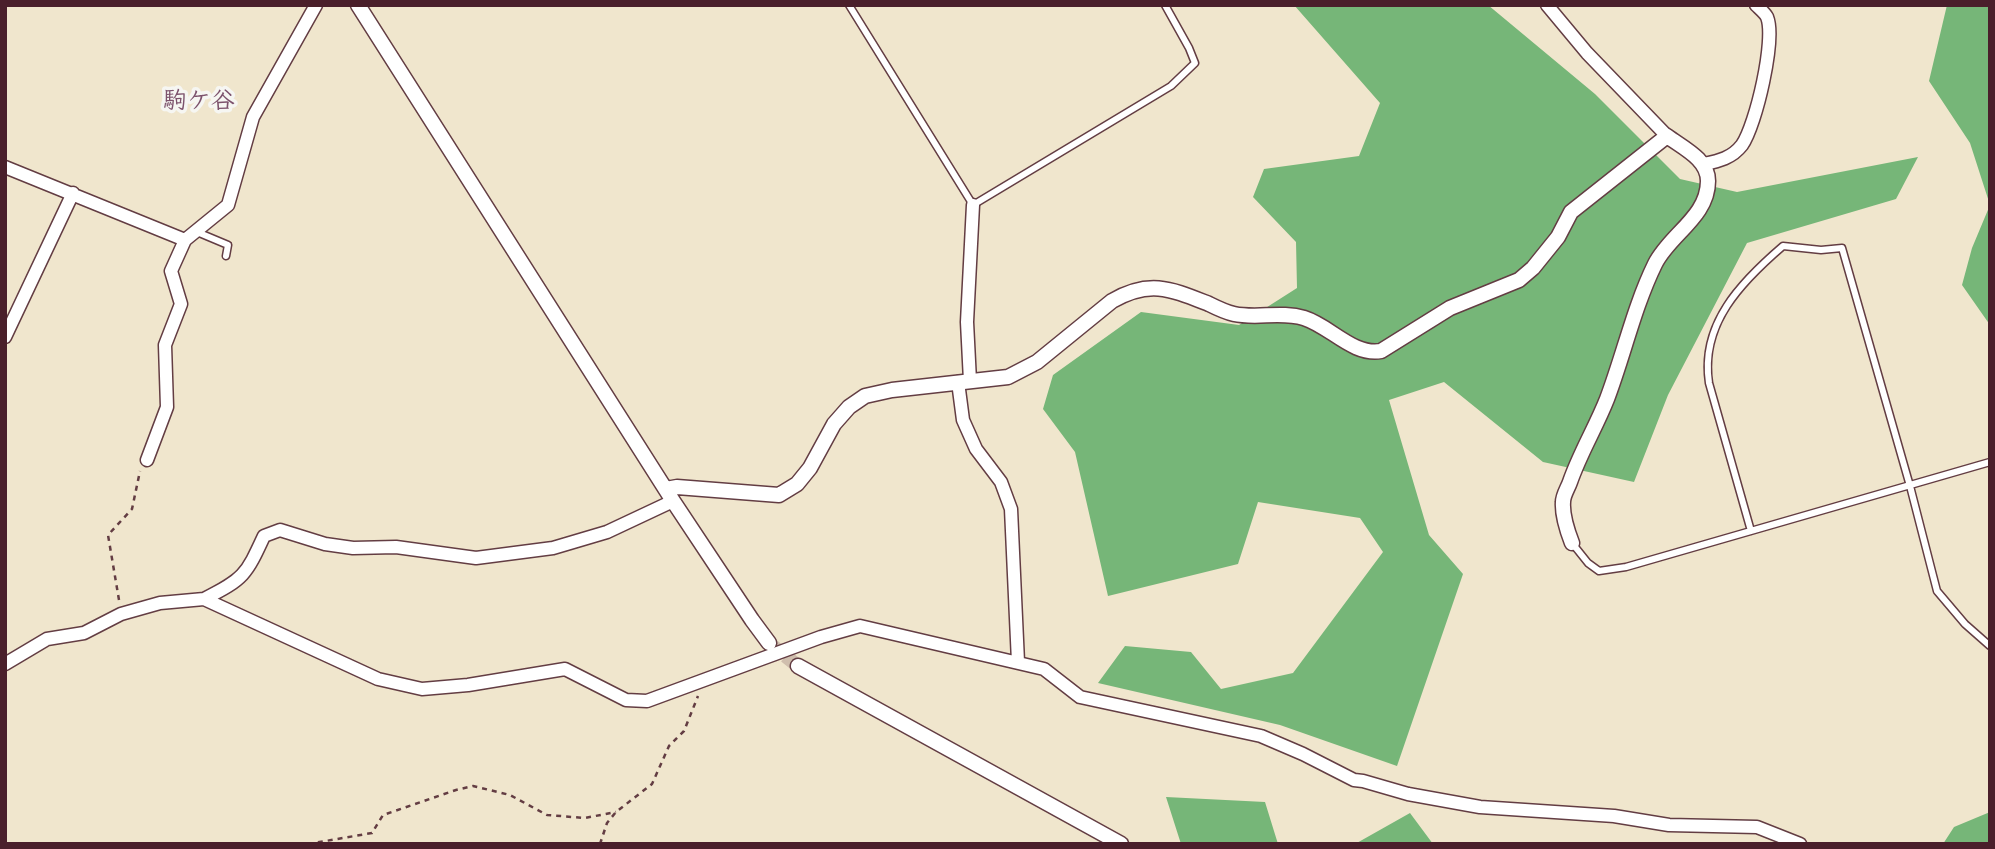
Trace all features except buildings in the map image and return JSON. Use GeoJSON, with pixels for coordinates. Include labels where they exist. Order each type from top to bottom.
{"type":"FeatureCollection","features":[{"type":"Feature","properties":{"kind":"street"},"geometry":{"type":"LineString","coordinates":[[147,460],[167,407],[164,345],[181,304],[171,271],[190,235],[228,205],[253,117],[316,5]]}},
{"type":"Feature","properties":{"kind":"street"},"geometry":{"type":"LineString","coordinates":[[358,5],[670,495],[769,643]]}},
{"type":"Feature","properties":{"kind":"street"},"geometry":{"type":"LineString","coordinates":[[1547,5],[1587,53],[1667,136],[1704,164],[1708,178],[1698,213],[1669,242],[1656,263],[1629,327],[1607,399],[1563,501],[1566,528],[1572,543]]}},
{"type":"Feature","properties":{"kind":"street"},"geometry":{"type":"LineString","coordinates":[[1704,164],[1725,160],[1742,145],[1754,116],[1770,42],[1767,16],[1756,5]]}},
{"type":"Feature","properties":{"kind":"street"},"geometry":{"type":"LineString","coordinates":[[5,664],[47,639],[84,633],[121,614],[160,603],[204,599],[231,586],[249,569],[264,536],[280,530],[325,544],[353,548],[396,547],[476,558],[553,548],[607,531],[670,495],[677,487],[779,495],[797,484],[810,468],[834,424],[849,407],[865,396],[892,390],[1008,377],[1037,362],[1112,301],[1147,287],[1170,288],[1232,314],[1304,318],[1368,353],[1381,351],[1450,308],[1519,280],[1533,268],[1558,237],[1571,212],[1667,136]]}},
{"type":"Feature","properties":{"kind":"street"},"geometry":{"type":"LineString","coordinates":[[5,167],[190,235]]}},
{"type":"Feature","properties":{"kind":"street"},"geometry":{"type":"LineString","coordinates":[[5,337],[73,193]]}},
{"type":"Feature","properties":{"kind":"street"},"geometry":{"type":"LineString","coordinates":[[973,205],[963,420],[976,449],[1001,482],[1011,509],[1018,662]]}},
{"type":"Feature","properties":{"kind":"street"},"geometry":{"type":"LineString","coordinates":[[204,599],[378,679],[422,689],[468,685],[565,669],[626,700],[647,701],[821,637],[860,626],[1044,669],[1080,697],[1261,736],[1354,780],[1408,794],[1480,807],[1614,816],[1669,825],[1757,827],[1800,844]]}},
{"type":"Feature","properties":{"kind":"street"},"geometry":{"type":"LineString","coordinates":[[798,666],[1121,844]]}},
{"type":"Feature","properties":{"kind":"lane"},"geometry":{"type":"LineString","coordinates":[[849,5],[973,205],[1171,86],[1195,63],[1165,5]]}},
{"type":"Feature","properties":{"kind":"lane"},"geometry":{"type":"LineString","coordinates":[[190,235],[228,245],[226,256]]}},
{"type":"Feature","properties":{"kind":"lane"},"geometry":{"type":"LineString","coordinates":[[1751,531],[1709,383],[1706,363],[1720,313],[1730,299],[1783,246],[1821,250],[1842,248],[1910,486],[1937,592],[1965,624],[1990,646]]}},
{"type":"Feature","properties":{"kind":"lane"},"geometry":{"type":"LineString","coordinates":[[1572,543],[1588,563],[1599,571],[1626,567],[1990,462]]}},
{"type":"Feature","properties":{"kind":"path"},"geometry":{"type":"LineString","coordinates":[[121,614],[108,535],[132,509],[137,476],[147,460]]}},
{"type":"Feature","properties":{"kind":"path"},"geometry":{"type":"LineString","coordinates":[[600,844],[607,823],[615,812],[652,784],[669,746],[684,731],[698,698],[696,683]]}},
{"type":"Feature","properties":{"kind":"path"},"geometry":{"type":"LineString","coordinates":[[308,844],[372,833],[383,815],[473,786],[510,795],[547,815],[585,818],[615,812]]}},
{"type":"Feature","properties":{"kind":"green space"},"geometry":{"type":"Polygon","coordinates":[[[1294,5],[1488,5],[1595,94],[1680,179],[1737,192],[1918,157],[1896,199],[1747,243],[1668,395],[1634,482],[1543,462],[1444,382],[1389,400],[1429,535],[1463,574],[1397,766],[1280,725],[1098,683],[1125,646],[1191,652],[1221,689],[1293,673],[1383,552],[1360,518],[1258,502],[1238,564],[1108,596],[1075,452],[1043,409],[1053,375],[1141,312],[1239,325],[1297,288],[1296,242],[1253,197],[1264,169],[1359,156],[1380,103],[1294,5]]]}},
{"type":"Feature","properties":{"kind":"green space"},"geometry":{"type":"Polygon","coordinates":[[[1947,5],[1990,5],[1990,205],[1970,143],[1929,81],[1947,5]]]}},
{"type":"Feature","properties":{"kind":"green space"},"geometry":{"type":"Polygon","coordinates":[[[1990,205],[1990,325],[1962,285],[1972,248],[1990,205]]]}},
{"type":"Feature","properties":{"kind":"green space"},"geometry":{"type":"Polygon","coordinates":[[[1166,797],[1265,802],[1278,844],[1181,844],[1166,797]]]}},
{"type":"Feature","properties":{"kind":"green space"},"geometry":{"type":"Polygon","coordinates":[[[1990,812],[1990,844],[1943,844],[1954,827],[1990,812]]]}},
{"type":"Feature","properties":{"kind":"green space"},"geometry":{"type":"Polygon","coordinates":[[[1410,813],[1433,844],[1355,844],[1410,813]]]}},
{"type":"Feature","properties":{"kind":"tunnel"},"geometry":{"type":"LineString","coordinates":[[769,643],[798,666]]}},
{"type":"Feature","properties":{"kind":"district","name":"駒ケ谷"},"geometry":{"type":"Point","coordinates":[199,105]}}]}
